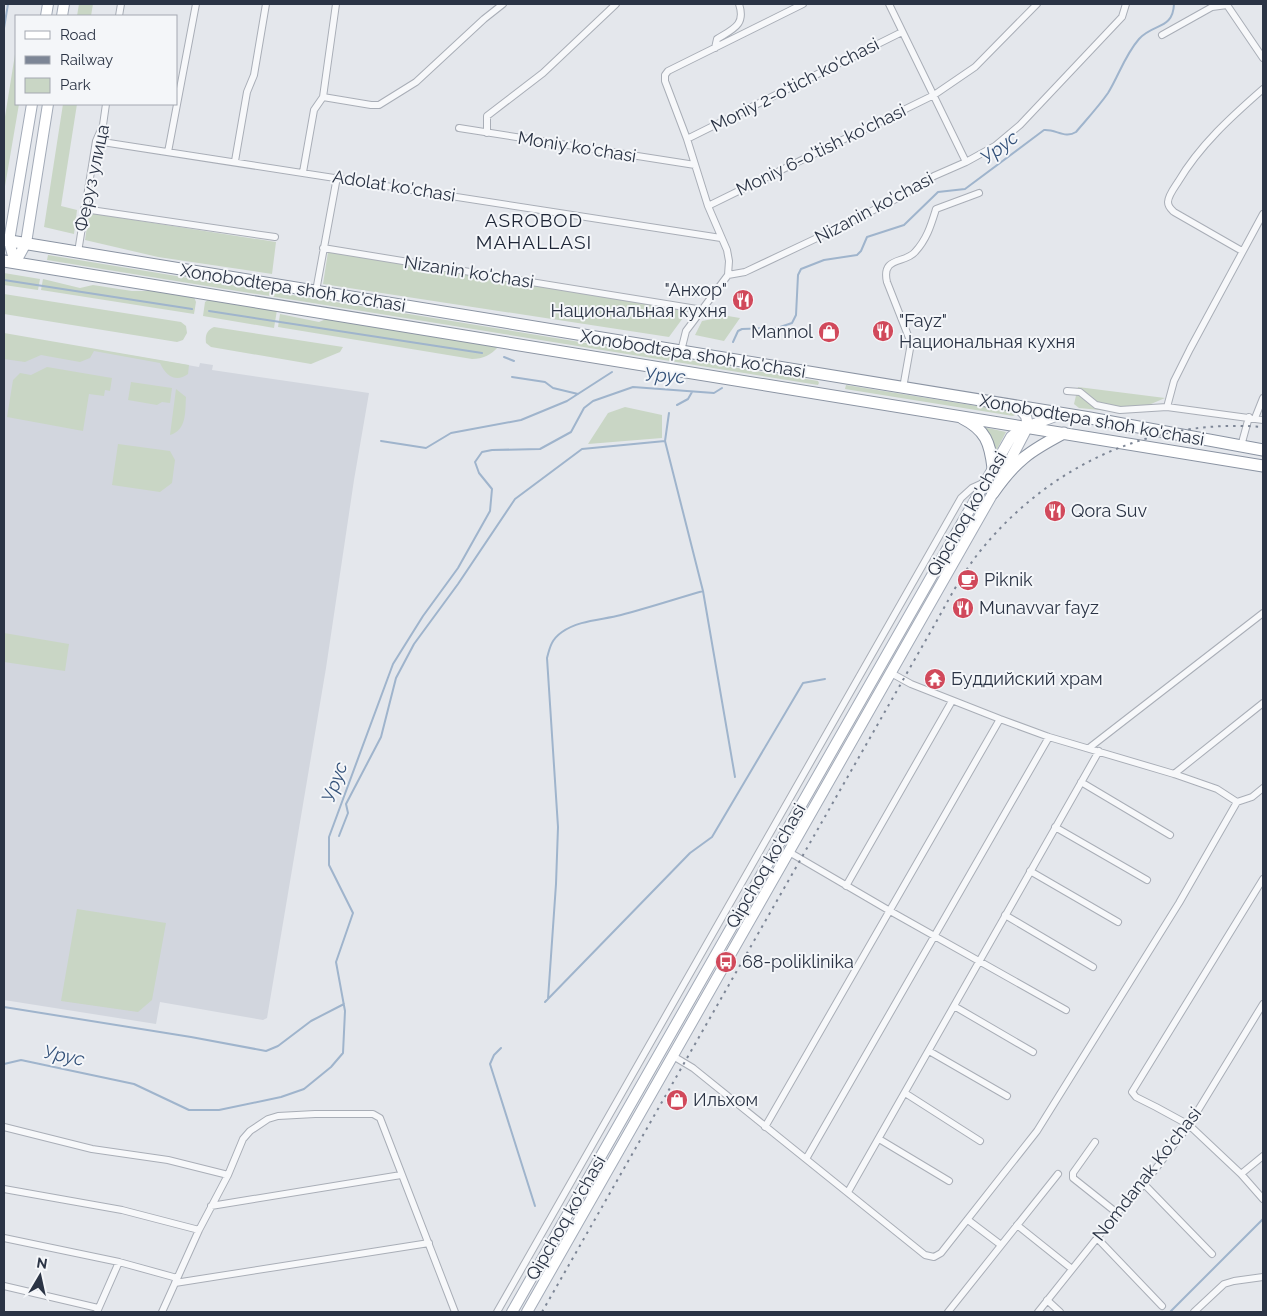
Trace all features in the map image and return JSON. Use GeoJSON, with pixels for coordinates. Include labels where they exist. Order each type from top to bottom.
{"type":"FeatureCollection","features":[{"type":"Feature","properties":{"kind":"highway","name":"Xonobodtepa shoh ko'chasi"},"geometry":{"type":"LineString","coordinates":[[6,240],[1061,414],[1263,450]]}},
{"type":"Feature","properties":{"kind":"highway","name":"Xonobodtepa shoh ko'chasi"},"geometry":{"type":"LineString","coordinates":[[9,262],[1028,426],[1263,466]]}},
{"type":"Feature","properties":{"kind":"highway"},"geometry":{"type":"LineString","coordinates":[[822,393],[830,385],[830,380],[826,376]]}},
{"type":"Feature","properties":{"kind":"highway"},"geometry":{"type":"LineString","coordinates":[[956,415],[972,423],[983,433],[990,447],[993,468]]}},
{"type":"Feature","properties":{"kind":"highway"},"geometry":{"type":"LineString","coordinates":[[994,493],[1006,474],[1021,459],[1061,432]]}},
{"type":"Feature","properties":{"kind":"main road"},"geometry":{"type":"LineString","coordinates":[[9,262],[6,240],[32,105]]}},
{"type":"Feature","properties":{"kind":"main road"},"geometry":{"type":"LineString","coordinates":[[9,262],[26,244],[48,105]]}},
{"type":"Feature","properties":{"kind":"main road"},"geometry":{"type":"LineString","coordinates":[[1018,407],[1026,416],[1028,426]]}},
{"type":"Feature","properties":{"kind":"main road"},"geometry":{"type":"LineString","coordinates":[[1061,414],[1061,432]]}},
{"type":"Feature","properties":{"kind":"main road","name":"Qipchoq ko'chasi"},"geometry":{"type":"LineString","coordinates":[[512,1312],[1011,437],[1018,430],[1061,414]]}},
{"type":"Feature","properties":{"kind":"main road","name":"Qipchoq ko'chasi"},"geometry":{"type":"LineString","coordinates":[[527,1312],[994,493],[1028,426]]}},
{"type":"Feature","properties":{"kind":"main road"},"geometry":{"type":"LineString","coordinates":[[886,656],[897,662]]}},
{"type":"Feature","properties":{"kind":"street"},"geometry":{"type":"LineString","coordinates":[[178,99],[196,4]]}},
{"type":"Feature","properties":{"kind":"street"},"geometry":{"type":"LineString","coordinates":[[235,161],[246,92],[254,75],[266,4]]}},
{"type":"Feature","properties":{"kind":"street"},"geometry":{"type":"LineString","coordinates":[[303,172],[314,110],[323,98],[336,4]]}},
{"type":"Feature","properties":{"kind":"street"},"geometry":{"type":"LineString","coordinates":[[323,98],[380,105],[416,82],[484,19],[503,4]]}},
{"type":"Feature","properties":{"kind":"street"},"geometry":{"type":"LineString","coordinates":[[487,133],[486,116],[544,73],[616,4]]}},
{"type":"Feature","properties":{"kind":"street"},"geometry":{"type":"LineString","coordinates":[[715,48],[715,41],[739,23],[742,14],[739,4]]}},
{"type":"Feature","properties":{"kind":"street"},"geometry":{"type":"LineString","coordinates":[[681,351],[686,331],[728,275],[729,256],[708,206],[687,139],[665,81],[665,75],[668,71],[803,4]]}},
{"type":"Feature","properties":{"kind":"street"},"geometry":{"type":"LineString","coordinates":[[890,4],[966,162]]}},
{"type":"Feature","properties":{"kind":"street","name":"Moniy 6-o'tish ko'chasi"},"geometry":{"type":"LineString","coordinates":[[708,206],[934,95],[975,67],[1037,4]]}},
{"type":"Feature","properties":{"kind":"street","name":"Nizanin ko'chasi"},"geometry":{"type":"LineString","coordinates":[[728,275],[745,272],[817,238],[900,197],[934,176],[966,162],[995,146],[1020,125],[1122,16],[1126,4]]}},
{"type":"Feature","properties":{"kind":"street"},"geometry":{"type":"LineString","coordinates":[[1162,35],[1212,5],[1227,5],[1263,58]]}},
{"type":"Feature","properties":{"kind":"street","name":"Moniy 2-o'tich ko'chasi"},"geometry":{"type":"LineString","coordinates":[[687,139],[902,32]]}},
{"type":"Feature","properties":{"kind":"street"},"geometry":{"type":"LineString","coordinates":[[1242,251],[1174,212],[1169,207],[1168,202],[1179,180],[1205,145],[1231,117],[1263,89]]}},
{"type":"Feature","properties":{"kind":"street","name":"Феруз улица"},"geometry":{"type":"LineString","coordinates":[[78,252],[96,141],[103,125],[106,105]]}},
{"type":"Feature","properties":{"kind":"street"},"geometry":{"type":"LineString","coordinates":[[168,152],[177,105]]}},
{"type":"Feature","properties":{"kind":"street","name":"Moniy ko'chasi"},"geometry":{"type":"LineString","coordinates":[[459,128],[695,165]]}},
{"type":"Feature","properties":{"kind":"street","name":"Adolat ko'chasi"},"geometry":{"type":"LineString","coordinates":[[96,141],[235,161],[721,238]]}},
{"type":"Feature","properties":{"kind":"street"},"geometry":{"type":"LineString","coordinates":[[316,291],[337,177]]}},
{"type":"Feature","properties":{"kind":"street"},"geometry":{"type":"LineString","coordinates":[[903,388],[911,343],[887,282],[888,268],[890,264],[914,254],[928,234],[936,209],[979,193]]}},
{"type":"Feature","properties":{"kind":"street"},"geometry":{"type":"LineString","coordinates":[[84,209],[275,237]]}},
{"type":"Feature","properties":{"kind":"street"},"geometry":{"type":"LineString","coordinates":[[1167,407],[1169,396],[1190,349],[1263,214]]}},
{"type":"Feature","properties":{"kind":"street","name":"Nizanin ko'chasi"},"geometry":{"type":"LineString","coordinates":[[323,248],[703,310]]}},
{"type":"Feature","properties":{"kind":"street"},"geometry":{"type":"LineString","coordinates":[[1066,391],[1080,392],[1101,408],[1120,410],[1167,407],[1263,420]]}},
{"type":"Feature","properties":{"kind":"street"},"geometry":{"type":"LineString","coordinates":[[1241,446],[1252,418],[1263,398]]}},
{"type":"Feature","properties":{"kind":"street"},"geometry":{"type":"LineString","coordinates":[[497,1312],[961,498],[972,488],[984,482]]}},
{"type":"Feature","properties":{"kind":"street"},"geometry":{"type":"LineString","coordinates":[[1089,748],[1263,613]]}},
{"type":"Feature","properties":{"kind":"street"},"geometry":{"type":"LineString","coordinates":[[891,673],[911,684],[952,701],[1049,737],[1174,774],[1217,789],[1237,802]]}},
{"type":"Feature","properties":{"kind":"street"},"geometry":{"type":"LineString","coordinates":[[846,886],[952,701]]}},
{"type":"Feature","properties":{"kind":"street"},"geometry":{"type":"LineString","coordinates":[[1174,774],[1263,703]]}},
{"type":"Feature","properties":{"kind":"street"},"geometry":{"type":"LineString","coordinates":[[765,1127],[1000,719]]}},
{"type":"Feature","properties":{"kind":"street"},"geometry":{"type":"LineString","coordinates":[[806,1159],[1049,737]]}},
{"type":"Feature","properties":{"kind":"street"},"geometry":{"type":"LineString","coordinates":[[848,1192],[1098,751]]}},
{"type":"Feature","properties":{"kind":"street"},"geometry":{"type":"LineString","coordinates":[[1081,782],[1170,836]]}},
{"type":"Feature","properties":{"kind":"street"},"geometry":{"type":"LineString","coordinates":[[673,1056],[693,1068],[930,1258],[938,1256],[1037,1131],[1179,904],[1237,802],[1252,798],[1263,788]]}},
{"type":"Feature","properties":{"kind":"street"},"geometry":{"type":"LineString","coordinates":[[1055,827],[1147,880]]}},
{"type":"Feature","properties":{"kind":"street"},"geometry":{"type":"LineString","coordinates":[[789,852],[1066,1010]]}},
{"type":"Feature","properties":{"kind":"street"},"geometry":{"type":"LineString","coordinates":[[1030,872],[1118,922]]}},
{"type":"Feature","properties":{"kind":"street"},"geometry":{"type":"LineString","coordinates":[[1263,879],[1133,1088],[1133,1095],[1189,1126],[1241,1174],[1263,1199]]}},
{"type":"Feature","properties":{"kind":"street"},"geometry":{"type":"LineString","coordinates":[[1006,915],[1094,967]]}},
{"type":"Feature","properties":{"kind":"street","name":"Nomdanak Ko'chasi"},"geometry":{"type":"LineString","coordinates":[[1038,1312],[1117,1213],[1144,1184],[1189,1126],[1263,1004]]}},
{"type":"Feature","properties":{"kind":"street"},"geometry":{"type":"LineString","coordinates":[[954,1006],[1033,1052]]}},
{"type":"Feature","properties":{"kind":"street"},"geometry":{"type":"LineString","coordinates":[[929,1051],[1007,1096]]}},
{"type":"Feature","properties":{"kind":"street"},"geometry":{"type":"LineString","coordinates":[[905,1093],[980,1141]]}},
{"type":"Feature","properties":{"kind":"street"},"geometry":{"type":"LineString","coordinates":[[162,1312],[199,1230],[228,1175],[244,1139],[250,1131],[268,1119],[278,1116],[370,1114],[379,1116],[455,1312]]}},
{"type":"Feature","properties":{"kind":"street"},"geometry":{"type":"LineString","coordinates":[[4,1128],[92,1149],[168,1160],[228,1175]]}},
{"type":"Feature","properties":{"kind":"street"},"geometry":{"type":"LineString","coordinates":[[879,1139],[949,1181]]}},
{"type":"Feature","properties":{"kind":"street"},"geometry":{"type":"LineString","coordinates":[[1095,1142],[1073,1173],[1073,1178],[1117,1213]]}},
{"type":"Feature","properties":{"kind":"street"},"geometry":{"type":"LineString","coordinates":[[1241,1174],[1263,1156]]}},
{"type":"Feature","properties":{"kind":"street"},"geometry":{"type":"LineString","coordinates":[[948,1312],[1058,1174]]}},
{"type":"Feature","properties":{"kind":"street"},"geometry":{"type":"LineString","coordinates":[[211,1206],[401,1176]]}},
{"type":"Feature","properties":{"kind":"street"},"geometry":{"type":"LineString","coordinates":[[1144,1184],[1212,1254]]}},
{"type":"Feature","properties":{"kind":"street"},"geometry":{"type":"LineString","coordinates":[[4,1189],[122,1210],[199,1230]]}},
{"type":"Feature","properties":{"kind":"street"},"geometry":{"type":"LineString","coordinates":[[968,1220],[1001,1245]]}},
{"type":"Feature","properties":{"kind":"street"},"geometry":{"type":"LineString","coordinates":[[1017,1225],[1072,1269]]}},
{"type":"Feature","properties":{"kind":"street"},"geometry":{"type":"LineString","coordinates":[[4,1238],[119,1262],[176,1280],[429,1243]]}},
{"type":"Feature","properties":{"kind":"street"},"geometry":{"type":"LineString","coordinates":[[1097,1238],[1162,1306]]}},
{"type":"Feature","properties":{"kind":"street"},"geometry":{"type":"LineString","coordinates":[[4,1286],[97,1310],[119,1262]]}},
{"type":"Feature","properties":{"kind":"street"},"geometry":{"type":"LineString","coordinates":[[1194,1312],[1224,1284],[1263,1277]]}},
{"type":"Feature","properties":{"kind":"street"},"geometry":{"type":"LineString","coordinates":[[1047,1300],[1060,1312]]}},
{"type":"Feature","properties":{"kind":"shaded area"},"geometry":{"type":"Polygon","coordinates":[[[4,334],[199,367],[200,363],[213,365],[212,370],[369,393],[326,668],[267,1018],[263,1020],[160,1002],[156,1024],[4,1000],[4,334]]]}},
{"type":"Feature","properties":{"kind":"green space"},"geometry":{"type":"Polygon","coordinates":[[[79,4],[93,4],[91,15],[77,15],[79,4]]]}},
{"type":"Feature","properties":{"kind":"green space"},"geometry":{"type":"Polygon","coordinates":[[[15,54],[15,105],[19,105],[4,192],[4,123],[15,54]]]}},
{"type":"Feature","properties":{"kind":"green space"},"geometry":{"type":"Polygon","coordinates":[[[63,105],[77,105],[61,206],[77,210],[74,234],[44,227],[63,105]]]}},
{"type":"Feature","properties":{"kind":"green space"},"geometry":{"type":"Polygon","coordinates":[[[89,213],[276,242],[272,274],[158,257],[85,240],[89,213]]]}},
{"type":"Feature","properties":{"kind":"green space"},"geometry":{"type":"Polygon","coordinates":[[[328,252],[688,311],[669,337],[323,284],[328,252]]]}},
{"type":"Feature","properties":{"kind":"green space"},"geometry":{"type":"Polygon","coordinates":[[[48,255],[818,381],[819,383],[818,385],[47,260],[48,255]]]}},
{"type":"Feature","properties":{"kind":"green space"},"geometry":{"type":"Polygon","coordinates":[[[4,273],[40,279],[38,290],[4,285],[4,273]]]}},
{"type":"Feature","properties":{"kind":"green space"},"geometry":{"type":"Polygon","coordinates":[[[43,279],[80,288],[93,285],[132,291],[162,291],[194,297],[196,302],[194,314],[41,290],[43,279]]]}},
{"type":"Feature","properties":{"kind":"green space"},"geometry":{"type":"Polygon","coordinates":[[[4,294],[181,322],[186,326],[187,333],[183,340],[177,342],[4,314],[4,294]]]}},
{"type":"Feature","properties":{"kind":"green space"},"geometry":{"type":"Polygon","coordinates":[[[209,299],[277,310],[274,328],[203,316],[205,302],[209,299]]]}},
{"type":"Feature","properties":{"kind":"green space"},"geometry":{"type":"Polygon","coordinates":[[[280,314],[319,322],[326,319],[498,347],[486,356],[472,359],[278,327],[280,314]]]}},
{"type":"Feature","properties":{"kind":"green space"},"geometry":{"type":"Polygon","coordinates":[[[728,316],[740,318],[724,341],[695,335],[702,321],[728,316]]]}},
{"type":"Feature","properties":{"kind":"green space"},"geometry":{"type":"Polygon","coordinates":[[[214,327],[343,347],[340,352],[311,364],[211,347],[206,343],[206,338],[208,331],[214,327]]]}},
{"type":"Feature","properties":{"kind":"green space"},"geometry":{"type":"Polygon","coordinates":[[[4,333],[189,365],[188,374],[184,377],[175,378],[168,375],[160,363],[94,351],[90,358],[80,362],[41,355],[25,362],[4,359],[4,333]]]}},
{"type":"Feature","properties":{"kind":"green space"},"geometry":{"type":"Polygon","coordinates":[[[47,367],[112,378],[110,391],[105,390],[104,396],[89,394],[83,431],[7,417],[13,380],[20,373],[31,375],[47,367]]]}},
{"type":"Feature","properties":{"kind":"green space"},"geometry":{"type":"Polygon","coordinates":[[[131,382],[172,388],[170,403],[162,402],[157,405],[128,400],[131,382]]]}},
{"type":"Feature","properties":{"kind":"green space"},"geometry":{"type":"Polygon","coordinates":[[[846,385],[1014,412],[1015,415],[845,389],[846,385]]]}},
{"type":"Feature","properties":{"kind":"green space"},"geometry":{"type":"Polygon","coordinates":[[[1078,387],[1165,398],[1130,413],[1079,408],[1074,404],[1078,387]]]}},
{"type":"Feature","properties":{"kind":"green space"},"geometry":{"type":"Polygon","coordinates":[[[176,389],[186,397],[185,414],[180,429],[170,435],[176,389]]]}},
{"type":"Feature","properties":{"kind":"green space"},"geometry":{"type":"Polygon","coordinates":[[[625,407],[662,415],[662,438],[588,444],[608,413],[625,407]]]}},
{"type":"Feature","properties":{"kind":"green space"},"geometry":{"type":"Polygon","coordinates":[[[983,427],[1006,432],[995,453],[983,427]]]}},
{"type":"Feature","properties":{"kind":"green space"},"geometry":{"type":"Polygon","coordinates":[[[118,444],[170,451],[175,460],[172,483],[160,492],[112,485],[118,444]]]}},
{"type":"Feature","properties":{"kind":"green space"},"geometry":{"type":"Polygon","coordinates":[[[4,633],[69,644],[65,671],[4,662],[4,633]]]}},
{"type":"Feature","properties":{"kind":"green space"},"geometry":{"type":"Polygon","coordinates":[[[77,909],[166,923],[152,1000],[138,1012],[61,1001],[77,909]]]}},
{"type":"Feature","properties":{"kind":"waterway"},"geometry":{"type":"LineString","coordinates":[[4,28],[8,4]]}},
{"type":"Feature","properties":{"kind":"waterway","name":"Урус"},"geometry":{"type":"LineString","coordinates":[[733,342],[738,331],[742,329],[777,328],[792,323],[796,315],[798,275],[801,269],[824,260],[857,255],[861,251],[867,237],[904,225],[938,192],[965,189],[1044,130],[1064,134],[1076,132],[1108,93],[1134,45],[1144,34],[1170,18],[1174,4]]}},
{"type":"Feature","properties":{"kind":"waterway"},"geometry":{"type":"LineString","coordinates":[[4,280],[192,309]]}},
{"type":"Feature","properties":{"kind":"waterway"},"geometry":{"type":"LineString","coordinates":[[209,311],[482,353]]}},
{"type":"Feature","properties":{"kind":"waterway"},"geometry":{"type":"LineString","coordinates":[[504,357],[514,361]]}},
{"type":"Feature","properties":{"kind":"waterway"},"geometry":{"type":"LineString","coordinates":[[381,441],[426,448],[451,433],[521,420],[567,401],[612,372]]}},
{"type":"Feature","properties":{"kind":"waterway"},"geometry":{"type":"LineString","coordinates":[[512,377],[545,382],[553,388],[578,394]]}},
{"type":"Feature","properties":{"kind":"waterway","name":"Урус"},"geometry":{"type":"LineString","coordinates":[[4,1064],[21,1060],[134,1084],[189,1110],[219,1110],[281,1097],[304,1089],[331,1067],[343,1053],[345,1011],[336,962],[353,913],[329,865],[329,837],[393,664],[423,616],[458,568],[490,511],[492,489],[479,473],[475,462],[482,452],[540,449],[571,432],[584,408],[593,401],[633,387],[714,393],[722,388]]}},
{"type":"Feature","properties":{"kind":"waterway"},"geometry":{"type":"LineString","coordinates":[[677,405],[688,399],[692,392]]}},
{"type":"Feature","properties":{"kind":"waterway"},"geometry":{"type":"LineString","coordinates":[[669,413],[665,441],[703,591],[735,777]]}},
{"type":"Feature","properties":{"kind":"waterway"},"geometry":{"type":"LineString","coordinates":[[339,836],[348,813],[346,804],[381,737],[396,678],[414,644],[458,584],[515,499],[582,449],[665,441]]}},
{"type":"Feature","properties":{"kind":"waterway"},"geometry":{"type":"LineString","coordinates":[[548,999],[558,827],[547,658],[550,646],[559,635],[576,625],[621,615],[703,591]]}},
{"type":"Feature","properties":{"kind":"waterway"},"geometry":{"type":"LineString","coordinates":[[545,1002],[690,853],[712,837],[803,683],[825,679]]}},
{"type":"Feature","properties":{"kind":"waterway"},"geometry":{"type":"LineString","coordinates":[[4,1007],[266,1051],[278,1046],[311,1021],[344,1004]]}},
{"type":"Feature","properties":{"kind":"waterway"},"geometry":{"type":"LineString","coordinates":[[501,1048],[494,1055],[490,1064],[535,1206]]}},
{"type":"Feature","properties":{"kind":"waterway"},"geometry":{"type":"LineString","coordinates":[[1170,1312],[1263,1219]]}},
{"type":"Feature","properties":{"kind":"railway"},"geometry":{"type":"LineString","coordinates":[[542,1312],[951,595],[981,550],[1009,520],[1039,493],[1072,471],[1107,453],[1144,439],[1182,430],[1222,426],[1263,427]]}},
{"type":"Feature","properties":{"kind":"place","name":"\"Анхор\" Национальная кухня"},"geometry":{"type":"Point","coordinates":[743,300]}},
{"type":"Feature","properties":{"kind":"place","name":"\"Fayz\" Национальная кухня"},"geometry":{"type":"Point","coordinates":[883,331]}},
{"type":"Feature","properties":{"kind":"place","name":"Mannol"},"geometry":{"type":"Point","coordinates":[829,332]}},
{"type":"Feature","properties":{"kind":"place","name":"Qora Suv"},"geometry":{"type":"Point","coordinates":[1055,511]}},
{"type":"Feature","properties":{"kind":"place","name":"Piknik"},"geometry":{"type":"Point","coordinates":[968,580]}},
{"type":"Feature","properties":{"kind":"place","name":"Munavvar fayz"},"geometry":{"type":"Point","coordinates":[963,608]}},
{"type":"Feature","properties":{"kind":"place","name":"Буддийский храм"},"geometry":{"type":"Point","coordinates":[935,679]}},
{"type":"Feature","properties":{"kind":"place","name":"68-poliklinika"},"geometry":{"type":"Point","coordinates":[726,962]}},
{"type":"Feature","properties":{"kind":"place","name":"Ильхом"},"geometry":{"type":"Point","coordinates":[677,1100]}},
{"type":"Feature","properties":{"kind":"district","name":"ASROBOD MAHALLASI"},"geometry":{"type":"Point","coordinates":[534,231]}}]}
